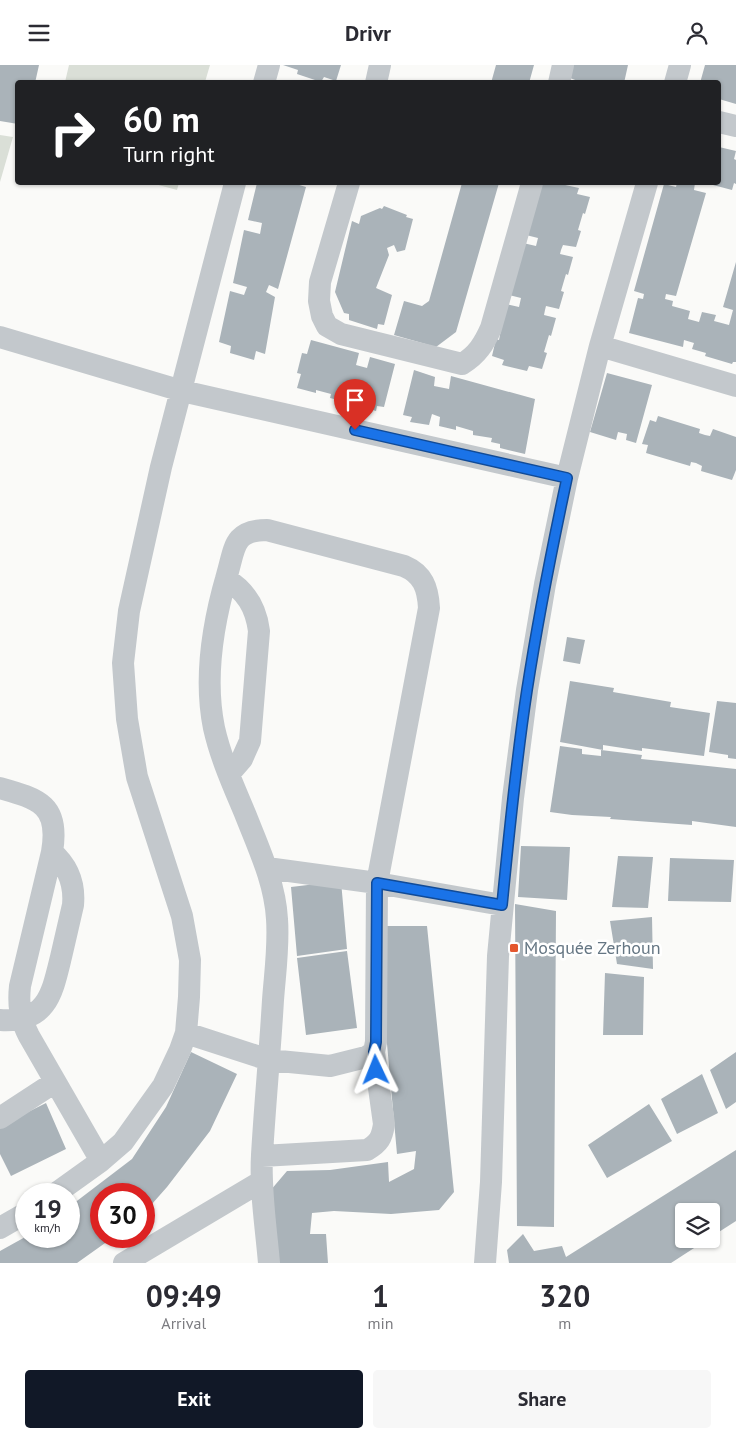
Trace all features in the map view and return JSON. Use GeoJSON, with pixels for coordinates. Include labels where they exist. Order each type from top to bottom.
{"type":"FeatureCollection","features":[{"type":"Feature","properties":{"kind":"street"},"geometry":{"type":"LineString","coordinates":[[377,80],[380,65]]}},
{"type":"Feature","properties":{"kind":"street"},"geometry":{"type":"LineString","coordinates":[[560,80],[563,65]]}},
{"type":"Feature","properties":{"kind":"street"},"geometry":{"type":"LineString","coordinates":[[676,80],[680,65]]}},
{"type":"Feature","properties":{"kind":"street"},"geometry":{"type":"LineString","coordinates":[[721,123],[736,127]]}},
{"type":"Feature","properties":{"kind":"street"},"geometry":{"type":"LineString","coordinates":[[70,1183],[123,1142],[163,1086],[186,1033],[190,960],[182,916],[136,777],[127,719],[123,663],[129,611],[161,467],[234,185]]}},
{"type":"Feature","properties":{"kind":"street"},"geometry":{"type":"LineString","coordinates":[[348,185],[320,282],[319,301],[327,326],[341,334],[462,364],[472,358],[483,346],[491,328],[531,185]]}},
{"type":"Feature","properties":{"kind":"street"},"geometry":{"type":"LineString","coordinates":[[485,1263],[492,1182],[498,956],[513,797],[527,690],[545,584],[567,478],[643,185]]}},
{"type":"Feature","properties":{"kind":"street"},"geometry":{"type":"LineString","coordinates":[[0,337],[182,391],[567,478]]}},
{"type":"Feature","properties":{"kind":"street"},"geometry":{"type":"LineString","coordinates":[[600,346],[736,386]]}},
{"type":"Feature","properties":{"kind":"street"},"geometry":{"type":"LineString","coordinates":[[262,1157],[367,1150],[377,1145],[383,1136],[384,1124],[374,1052],[376,1042],[377,883],[429,608],[427,589],[419,575],[404,565],[267,530],[250,531],[240,537],[235,547],[217,622],[209,690],[215,729],[229,774],[267,868],[275,903],[278,939],[262,1157],[262,1181],[269,1263]]}},
{"type":"Feature","properties":{"kind":"street"},"geometry":{"type":"LineString","coordinates":[[226,579],[249,599],[257,619],[259,631],[250,741],[242,759],[229,774]]}},
{"type":"Feature","properties":{"kind":"street"},"geometry":{"type":"LineString","coordinates":[[0,788],[24,795],[42,804],[52,821],[54,830],[52,851],[20,986],[19,1008],[11,1020]]}},
{"type":"Feature","properties":{"kind":"street"},"geometry":{"type":"LineString","coordinates":[[11,1020],[38,1011],[50,998],[74,905],[70,875],[66,866],[52,851]]}},
{"type":"Feature","properties":{"kind":"street"},"geometry":{"type":"LineString","coordinates":[[267,868],[377,883],[502,905]]}},
{"type":"Feature","properties":{"kind":"street"},"geometry":{"type":"LineString","coordinates":[[11,1020],[29,1036],[101,1161]]}},
{"type":"Feature","properties":{"kind":"street"},"geometry":{"type":"LineString","coordinates":[[186,1033],[269,1060],[330,1066],[366,1057],[374,1052]]}},
{"type":"Feature","properties":{"kind":"street"},"geometry":{"type":"LineString","coordinates":[[0,1118],[55,1082]]}},
{"type":"Feature","properties":{"kind":"street"},"geometry":{"type":"LineString","coordinates":[[124,1263],[262,1181]]}},
{"type":"Feature","properties":{"kind":"street"},"geometry":{"type":"LineString","coordinates":[[0,1228],[15,1219]]}},
{"type":"Feature","properties":{"kind":"shaded area"},"geometry":{"type":"Polygon","coordinates":[[[69,65],[210,65],[206,80],[65,80],[69,65]]]}},
{"type":"Feature","properties":{"kind":"shaded area"},"geometry":{"type":"Polygon","coordinates":[[[0,135],[13,137],[0,182],[0,135]]]}},
{"type":"Feature","properties":{"kind":"shaded area"},"geometry":{"type":"Polygon","coordinates":[[[158,185],[178,185],[177,190],[158,185]]]}},
{"type":"Feature","properties":{"kind":"building"},"geometry":{"type":"Polygon","coordinates":[[[0,65],[39,65],[36,80],[15,80],[15,124],[0,121],[0,65]]]}},
{"type":"Feature","properties":{"kind":"building"},"geometry":{"type":"Polygon","coordinates":[[[283,65],[341,65],[336,80],[324,77],[322,80],[315,80],[297,74],[298,70],[283,65]]]}},
{"type":"Feature","properties":{"kind":"building"},"geometry":{"type":"Polygon","coordinates":[[[496,65],[534,65],[530,80],[492,80],[496,65]]]}},
{"type":"Feature","properties":{"kind":"building"},"geometry":{"type":"Polygon","coordinates":[[[573,65],[628,65],[625,80],[575,80],[570,78],[573,65]]]}},
{"type":"Feature","properties":{"kind":"building"},"geometry":{"type":"Polygon","coordinates":[[[705,65],[736,65],[736,104],[721,100],[721,80],[701,80],[705,65]]]}},
{"type":"Feature","properties":{"kind":"building"},"geometry":{"type":"Polygon","coordinates":[[[721,147],[736,151],[734,159],[736,160],[736,184],[734,183],[732,190],[713,185],[721,185],[721,147]]]}},
{"type":"Feature","properties":{"kind":"building"},"geometry":{"type":"Polygon","coordinates":[[[257,185],[299,185],[306,187],[278,289],[269,285],[266,292],[275,297],[265,354],[256,351],[254,360],[230,353],[231,346],[219,342],[230,291],[244,295],[247,287],[233,283],[244,230],[260,234],[262,223],[248,220],[257,185]]]}},
{"type":"Feature","properties":{"kind":"building"},"geometry":{"type":"Polygon","coordinates":[[[461,185],[498,185],[456,332],[436,347],[394,335],[404,301],[422,306],[429,301],[461,185]]]}},
{"type":"Feature","properties":{"kind":"building"},"geometry":{"type":"Polygon","coordinates":[[[541,185],[565,185],[579,188],[577,194],[590,197],[578,230],[581,231],[576,247],[563,245],[561,250],[560,254],[573,257],[561,291],[564,292],[559,309],[546,306],[544,315],[556,318],[544,352],[547,353],[542,369],[529,366],[527,371],[502,365],[504,360],[492,356],[496,339],[499,340],[506,304],[519,307],[521,298],[509,295],[523,243],[536,246],[538,238],[526,235],[541,185]]]}},
{"type":"Feature","properties":{"kind":"building"},"geometry":{"type":"Polygon","coordinates":[[[664,185],[676,187],[676,185],[695,185],[694,190],[706,193],[676,296],[666,294],[665,299],[673,301],[672,306],[690,311],[688,319],[699,322],[702,312],[716,315],[714,321],[729,325],[733,310],[723,307],[736,262],[736,362],[732,364],[705,356],[706,353],[692,349],[694,343],[684,340],[683,347],[629,333],[638,298],[643,299],[644,294],[634,291],[664,185]]]}},
{"type":"Feature","properties":{"kind":"building"},"geometry":{"type":"Polygon","coordinates":[[[384,206],[413,219],[405,250],[397,252],[394,245],[387,248],[389,255],[376,288],[392,295],[384,325],[378,324],[377,329],[349,320],[349,314],[344,313],[335,292],[352,221],[359,224],[361,216],[380,208],[382,209],[384,206]]]}},
{"type":"Feature","properties":{"kind":"building"},"geometry":{"type":"Polygon","coordinates":[[[311,340],[359,353],[356,365],[367,368],[370,357],[395,364],[384,407],[377,406],[376,411],[357,405],[359,395],[352,394],[350,403],[330,398],[331,394],[316,390],[316,393],[297,388],[301,374],[297,373],[302,353],[307,354],[311,340]]]}},
{"type":"Feature","properties":{"kind":"building"},"geometry":{"type":"Polygon","coordinates":[[[414,370],[435,377],[434,386],[449,389],[451,376],[535,399],[525,454],[500,448],[500,444],[491,442],[492,438],[473,435],[473,431],[456,426],[456,430],[439,426],[440,417],[432,414],[429,425],[410,422],[412,417],[403,415],[414,370]]]}},
{"type":"Feature","properties":{"kind":"building"},"geometry":{"type":"Polygon","coordinates":[[[607,373],[652,385],[636,443],[626,440],[627,434],[618,432],[616,440],[590,432],[607,373]]]}},
{"type":"Feature","properties":{"kind":"building"},"geometry":{"type":"Polygon","coordinates":[[[658,416],[700,429],[699,433],[705,435],[710,436],[713,429],[736,437],[736,470],[732,480],[701,471],[702,466],[696,463],[691,462],[690,466],[646,453],[648,445],[642,444],[650,420],[656,422],[658,416]]]}},
{"type":"Feature","properties":{"kind":"building"},"geometry":{"type":"Polygon","coordinates":[[[567,637],[585,640],[580,664],[563,661],[567,637]]]}},
{"type":"Feature","properties":{"kind":"building"},"geometry":{"type":"Polygon","coordinates":[[[570,681],[614,688],[613,692],[671,702],[670,707],[710,713],[704,756],[642,748],[642,751],[603,745],[603,750],[560,742],[570,681]]]}},
{"type":"Feature","properties":{"kind":"building"},"geometry":{"type":"Polygon","coordinates":[[[717,701],[736,703],[736,759],[728,758],[728,755],[709,752],[717,701]]]}},
{"type":"Feature","properties":{"kind":"building"},"geometry":{"type":"Polygon","coordinates":[[[560,746],[582,749],[582,754],[601,756],[601,750],[642,755],[641,759],[736,769],[736,827],[692,821],[692,825],[610,819],[611,817],[550,812],[560,746]]]}},
{"type":"Feature","properties":{"kind":"building"},"geometry":{"type":"Polygon","coordinates":[[[521,846],[570,847],[567,900],[518,897],[521,846]]]}},
{"type":"Feature","properties":{"kind":"building"},"geometry":{"type":"Polygon","coordinates":[[[618,856],[653,857],[648,908],[612,907],[618,856]]]}},
{"type":"Feature","properties":{"kind":"building"},"geometry":{"type":"Polygon","coordinates":[[[670,858],[734,860],[731,902],[668,901],[670,858]]]}},
{"type":"Feature","properties":{"kind":"building"},"geometry":{"type":"Polygon","coordinates":[[[341,881],[347,949],[297,956],[291,887],[341,881]]]}},
{"type":"Feature","properties":{"kind":"building"},"geometry":{"type":"Polygon","coordinates":[[[515,904],[556,911],[554,1227],[517,1226],[515,904]]]}},
{"type":"Feature","properties":{"kind":"building"},"geometry":{"type":"Polygon","coordinates":[[[652,917],[653,969],[617,964],[610,921],[652,917]]]}},
{"type":"Feature","properties":{"kind":"building"},"geometry":{"type":"Polygon","coordinates":[[[379,926],[427,926],[454,1192],[439,1210],[391,1214],[334,1211],[312,1213],[310,1234],[326,1234],[328,1263],[276,1263],[270,1191],[287,1171],[330,1170],[388,1162],[389,1182],[414,1169],[416,1151],[397,1154],[379,926]]]}},
{"type":"Feature","properties":{"kind":"building"},"geometry":{"type":"Polygon","coordinates":[[[347,951],[357,1028],[306,1035],[297,958],[347,951]]]}},
{"type":"Feature","properties":{"kind":"building"},"geometry":{"type":"Polygon","coordinates":[[[605,973],[644,977],[643,1035],[603,1035],[605,973]]]}},
{"type":"Feature","properties":{"kind":"building"},"geometry":{"type":"Polygon","coordinates":[[[191,1052],[237,1074],[210,1131],[155,1201],[155,1183],[100,1183],[132,1159],[166,1107],[191,1052]]]}},
{"type":"Feature","properties":{"kind":"building"},"geometry":{"type":"Polygon","coordinates":[[[736,1052],[736,1102],[726,1109],[710,1070],[736,1052]]]}},
{"type":"Feature","properties":{"kind":"building"},"geometry":{"type":"Polygon","coordinates":[[[702,1074],[718,1113],[677,1134],[661,1099],[702,1074]]]}},
{"type":"Feature","properties":{"kind":"building"},"geometry":{"type":"Polygon","coordinates":[[[46,1103],[66,1149],[11,1176],[0,1154],[0,1126],[46,1103]]]}},
{"type":"Feature","properties":{"kind":"building"},"geometry":{"type":"Polygon","coordinates":[[[649,1104],[672,1141],[607,1178],[588,1145],[649,1104]]]}},
{"type":"Feature","properties":{"kind":"building"},"geometry":{"type":"Polygon","coordinates":[[[736,1150],[736,1221],[720,1231],[720,1203],[675,1203],[675,1248],[694,1248],[671,1263],[509,1263],[507,1250],[523,1234],[534,1251],[562,1246],[566,1257],[736,1150]]]}},
{"type":"Feature","properties":{"kind":"building"},"geometry":{"type":"Polygon","coordinates":[[[90,1191],[90,1248],[98,1248],[77,1263],[0,1263],[0,1251],[15,1243],[15,1248],[80,1248],[80,1199],[90,1191]]]}},
{"type":"Feature","properties":{"kind":"place","name":"Mosquée Zerhoun"},"geometry":{"type":"Point","coordinates":[514,948]}},
{"type":"Feature","properties":{"kind":"route"},"geometry":{"type":"LineString","coordinates":[[355,430],[567,478],[545,584],[527,690],[513,797],[502,905],[377,883],[376,1042],[374,1052],[376,1070]]}}]}
